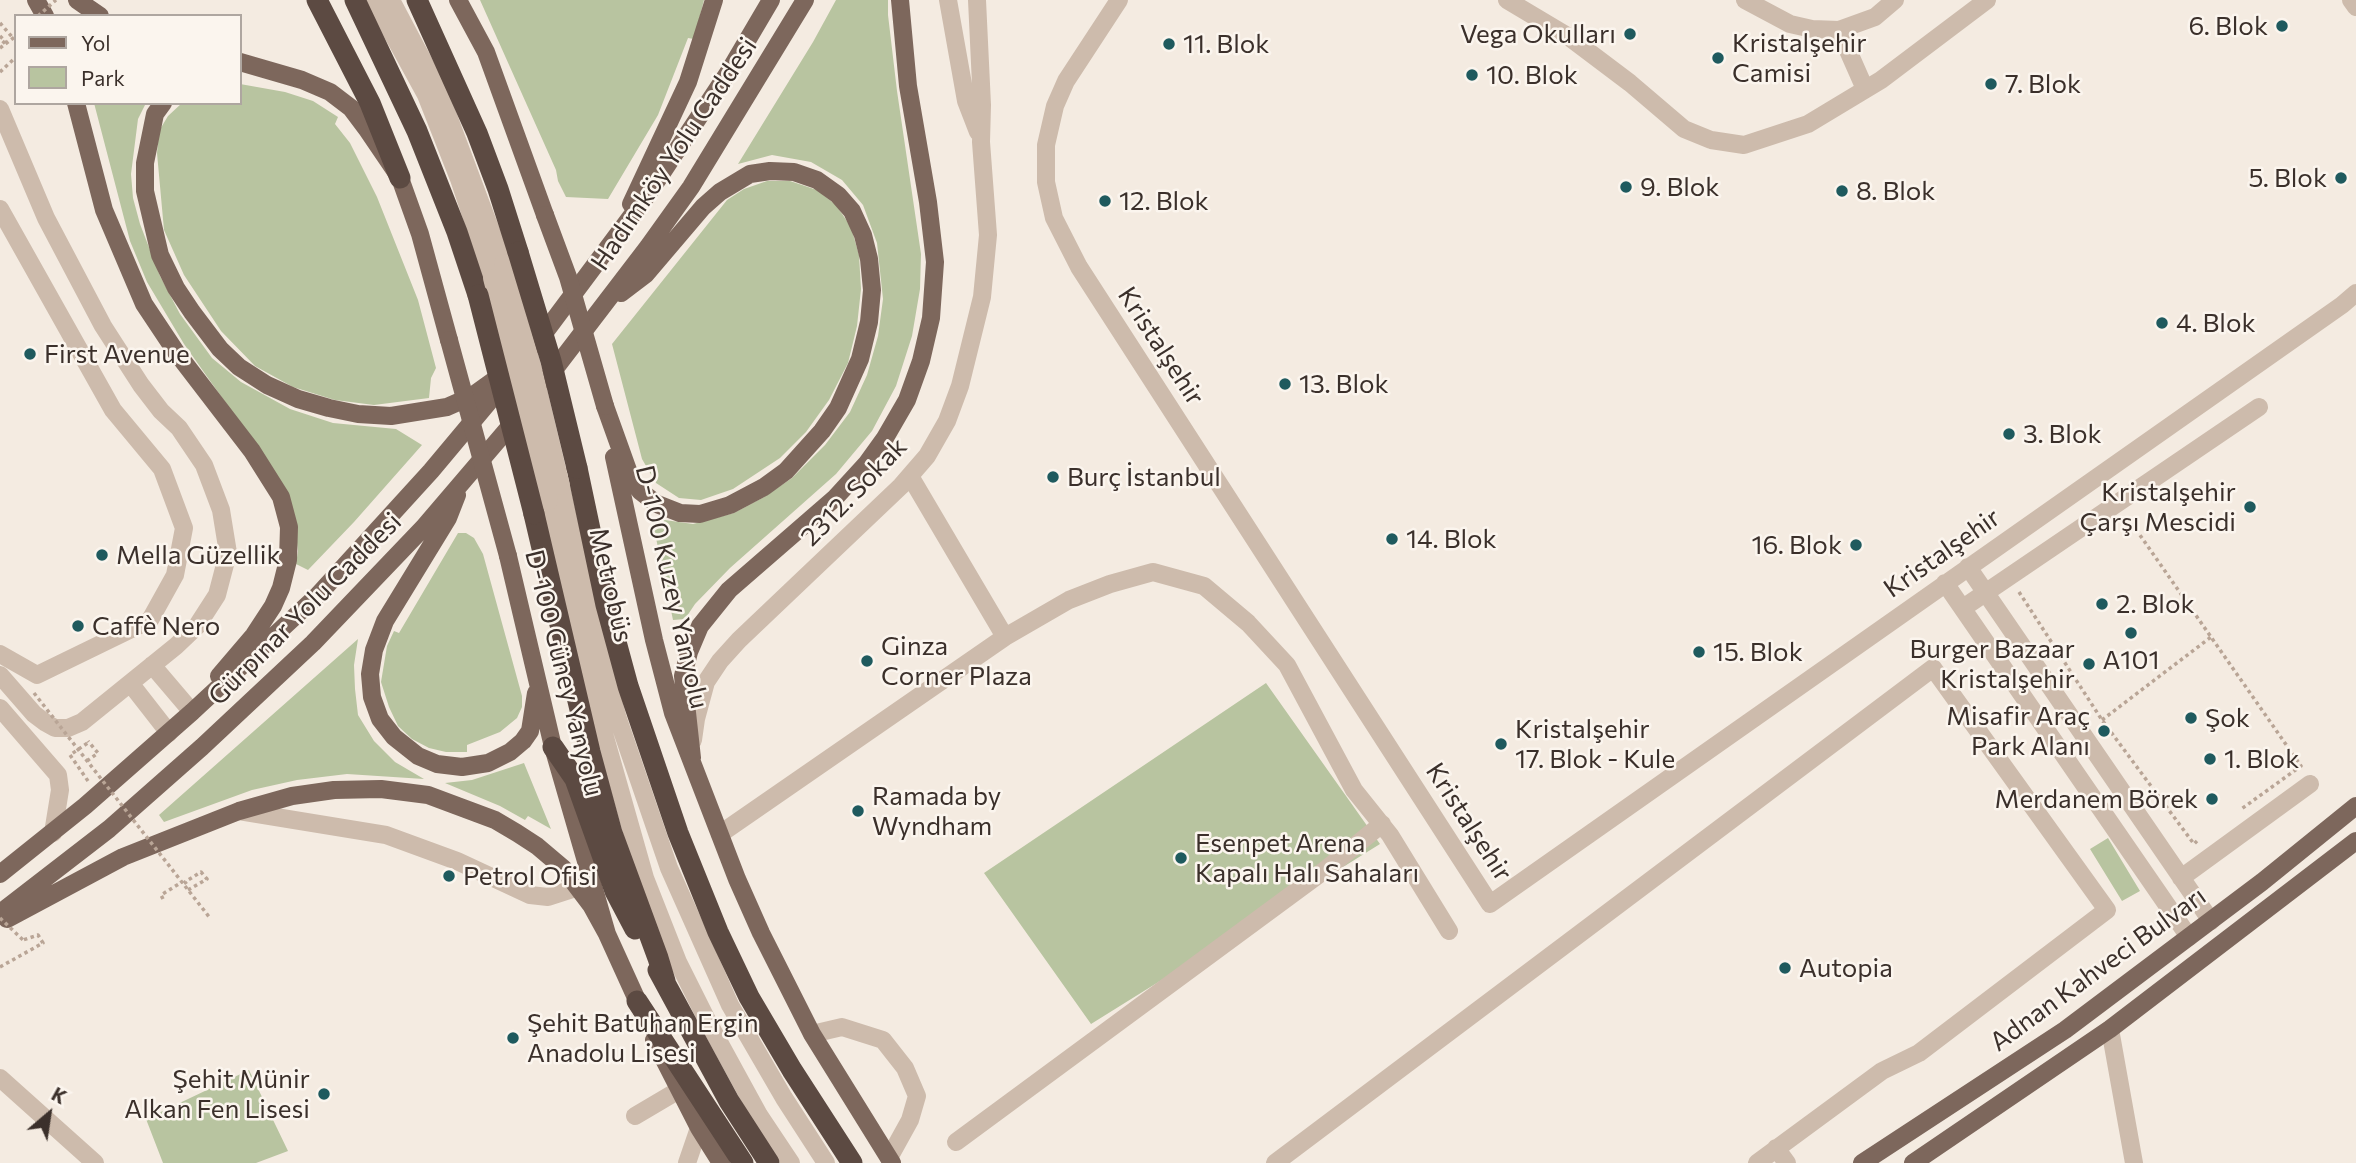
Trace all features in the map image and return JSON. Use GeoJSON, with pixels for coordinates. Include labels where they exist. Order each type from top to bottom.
{"type":"FeatureCollection","features":[{"type":"Feature","properties":{"kind":"highway"},"geometry":{"type":"LineString","coordinates":[[317,0],[370,103],[400,178]]}},
{"type":"Feature","properties":{"kind":"highway"},"geometry":{"type":"LineString","coordinates":[[355,0],[417,131],[457,232],[478,295],[541,507],[590,752],[608,822],[665,981]]}},
{"type":"Feature","properties":{"kind":"highway"},"geometry":{"type":"LineString","coordinates":[[417,0],[477,133],[498,189],[510,257],[551,360],[578,467],[606,605],[628,686],[678,833],[719,932],[750,996],[792,1070],[852,1163]]}},
{"type":"Feature","properties":{"kind":"highway"},"geometry":{"type":"LineString","coordinates":[[553,747],[575,779],[615,891],[640,940],[729,1101],[769,1163]]}},
{"type":"Feature","properties":{"kind":"highway"},"geometry":{"type":"LineString","coordinates":[[637,1000],[743,1163]]}},
{"type":"Feature","properties":{"kind":"main road"},"geometry":{"type":"LineString","coordinates":[[77,0],[97,14]]}},
{"type":"Feature","properties":{"kind":"main road","name":"D-100 Kuzey Yanyolu"},"geometry":{"type":"LineString","coordinates":[[458,0],[485,52],[568,277],[605,406],[635,560],[673,713],[761,933],[812,1034],[890,1161]]}},
{"type":"Feature","properties":{"kind":"main road"},"geometry":{"type":"LineString","coordinates":[[463,0],[470,22],[485,52]]}},
{"type":"Feature","properties":{"kind":"main road"},"geometry":{"type":"LineString","coordinates":[[162,105],[155,114],[145,163],[145,191],[160,255],[176,288],[220,349],[239,367],[267,385],[298,398],[349,412],[391,416],[447,407],[472,396],[527,356],[616,240],[688,82],[714,0]]}},
{"type":"Feature","properties":{"kind":"main road","name":"Hadımköy Yolu Caddesi"},"geometry":{"type":"LineString","coordinates":[[616,240],[721,84],[771,0]]}},
{"type":"Feature","properties":{"kind":"main road","name":"Hadımköy Yolu Caddesi"},"geometry":{"type":"LineString","coordinates":[[607,301],[691,187],[805,0]]}},
{"type":"Feature","properties":{"kind":"main road"},"geometry":{"type":"LineString","coordinates":[[692,758],[683,676],[700,626],[729,590],[835,498],[867,463],[907,400],[921,361],[932,318],[935,262],[928,202],[908,86],[900,0]]}},
{"type":"Feature","properties":{"kind":"main road","name":"D-100 Güney Yanyolu"},"geometry":{"type":"LineString","coordinates":[[245,65],[302,80],[330,92],[351,108],[400,178],[420,234],[508,556],[553,747],[607,934],[679,1090],[721,1163]]}},
{"type":"Feature","properties":{"kind":"main road"},"geometry":{"type":"LineString","coordinates":[[77,105],[104,211],[144,304],[176,352],[252,451],[281,497],[289,527],[288,560],[281,588],[272,606],[254,635],[192,712]]}},
{"type":"Feature","properties":{"kind":"main road"},"geometry":{"type":"LineString","coordinates":[[605,406],[629,472],[640,491],[657,504],[680,513],[700,514],[730,505],[764,487],[786,471],[822,431],[849,387],[860,359],[869,322],[872,290],[863,235],[852,211],[838,195],[817,180],[794,172],[770,171],[750,174],[720,192],[703,206],[646,274],[607,301]]}},
{"type":"Feature","properties":{"kind":"main road","name":"Gürpınar Yolu Caddesi"},"geometry":{"type":"LineString","coordinates":[[0,918],[109,829],[256,698],[379,576],[519,415],[607,301]]}},
{"type":"Feature","properties":{"kind":"main road","name":"Gürpınar Yolu Caddesi"},"geometry":{"type":"LineString","coordinates":[[0,874],[53,833],[169,733],[318,595],[431,471],[527,356]]}},
{"type":"Feature","properties":{"kind":"main road"},"geometry":{"type":"LineString","coordinates":[[462,483],[448,518],[385,621],[374,650],[370,674],[372,697],[380,719],[394,737],[418,756],[437,764],[462,767],[488,763],[510,752],[530,731],[537,687],[534,665]]}},
{"type":"Feature","properties":{"kind":"main road"},"geometry":{"type":"LineString","coordinates":[[0,918],[123,857],[239,811],[292,796],[334,790],[381,789],[428,795],[495,820],[517,833],[563,868],[579,887],[607,934]]}},
{"type":"Feature","properties":{"kind":"main road","name":"Adnan Kahveci Bulvarı"},"geometry":{"type":"LineString","coordinates":[[1862,1163],[2094,1008],[2211,921],[2356,806]]}},
{"type":"Feature","properties":{"kind":"main road","name":"Adnan Kahveci Bulvarı"},"geometry":{"type":"LineString","coordinates":[[1913,1163],[2109,1029],[2356,841]]}},
{"type":"Feature","properties":{"kind":"main road"},"geometry":{"type":"LineString","coordinates":[[2094,1008],[2109,1029]]}},
{"type":"Feature","properties":{"kind":"street","name":"Metrobüs"},"geometry":{"type":"LineString","coordinates":[[374,0],[426,95],[459,179],[492,278],[541,507],[645,878],[678,962],[706,1020],[755,1108],[791,1163]]}},
{"type":"Feature","properties":{"kind":"street","name":"Metrobüs"},"geometry":{"type":"LineString","coordinates":[[391,0],[438,89],[510,257],[590,616],[618,719],[669,868],[730,1005],[784,1098],[826,1163]]}},
{"type":"Feature","properties":{"kind":"street","name":"2312. Sokak"},"geometry":{"type":"LineString","coordinates":[[948,0],[966,101],[981,142]]}},
{"type":"Feature","properties":{"kind":"street","name":"2312. Sokak"},"geometry":{"type":"LineString","coordinates":[[692,758],[696,719],[706,682],[720,661],[910,476],[927,456],[947,421],[960,386],[982,297],[988,234],[981,142],[977,0]]}},
{"type":"Feature","properties":{"kind":"street","name":"Kristalşehir"},"geometry":{"type":"LineString","coordinates":[[1119,0],[1066,81],[1055,106],[1046,145],[1046,182],[1054,218],[1079,267],[1490,904],[2356,293]]}},
{"type":"Feature","properties":{"kind":"street"},"geometry":{"type":"LineString","coordinates":[[1507,0],[1579,45],[1630,83],[1684,129],[1711,140],[1744,145],[1808,124],[1865,89],[1987,0]]}},
{"type":"Feature","properties":{"kind":"street"},"geometry":{"type":"LineString","coordinates":[[1745,0],[1790,24],[1812,29],[1839,30],[1875,17],[1895,0]]}},
{"type":"Feature","properties":{"kind":"street"},"geometry":{"type":"LineString","coordinates":[[2351,0],[2356,7]]}},
{"type":"Feature","properties":{"kind":"street"},"geometry":{"type":"LineString","coordinates":[[1839,30],[1865,89]]}},
{"type":"Feature","properties":{"kind":"street"},"geometry":{"type":"LineString","coordinates":[[0,109],[46,218],[103,326],[148,394],[179,428],[204,466],[221,510],[228,553],[217,595],[197,626],[75,725],[55,728],[46,723],[34,714],[0,675]]}},
{"type":"Feature","properties":{"kind":"street"},"geometry":{"type":"LineString","coordinates":[[0,209],[113,410],[162,468],[184,528],[175,575],[150,620],[37,675],[0,654]]}},
{"type":"Feature","properties":{"kind":"street"},"geometry":{"type":"LineString","coordinates":[[1963,608],[2259,407]]}},
{"type":"Feature","properties":{"kind":"street"},"geometry":{"type":"LineString","coordinates":[[910,476],[1005,637]]}},
{"type":"Feature","properties":{"kind":"street"},"geometry":{"type":"LineString","coordinates":[[1968,567],[2211,921]]}},
{"type":"Feature","properties":{"kind":"street"},"geometry":{"type":"LineString","coordinates":[[720,834],[1005,637],[1069,600],[1110,584],[1153,572],[1204,586],[1248,624],[1287,665],[1354,790],[1390,835],[1449,931]]}},
{"type":"Feature","properties":{"kind":"street"},"geometry":{"type":"LineString","coordinates":[[1945,583],[2189,937]]}},
{"type":"Feature","properties":{"kind":"street"},"geometry":{"type":"LineString","coordinates":[[152,665],[192,712]]}},
{"type":"Feature","properties":{"kind":"street"},"geometry":{"type":"LineString","coordinates":[[1275,1163],[1933,668],[2107,909],[1919,1053],[1882,1071],[1757,1163]]}},
{"type":"Feature","properties":{"kind":"street"},"geometry":{"type":"LineString","coordinates":[[130,683],[169,733]]}},
{"type":"Feature","properties":{"kind":"street"},"geometry":{"type":"LineString","coordinates":[[2030,706],[2052,690]]}},
{"type":"Feature","properties":{"kind":"street"},"geometry":{"type":"LineString","coordinates":[[0,708],[58,775],[60,790],[53,833]]}},
{"type":"Feature","properties":{"kind":"street"},"geometry":{"type":"LineString","coordinates":[[2090,794],[2112,777]]}},
{"type":"Feature","properties":{"kind":"street"},"geometry":{"type":"LineString","coordinates":[[2154,886],[2179,874],[2310,784]]}},
{"type":"Feature","properties":{"kind":"street"},"geometry":{"type":"LineString","coordinates":[[239,811],[386,835],[457,861],[530,895],[548,897],[579,887]]}},
{"type":"Feature","properties":{"kind":"street"},"geometry":{"type":"LineString","coordinates":[[956,1142],[1325,870],[1382,824]]}},
{"type":"Feature","properties":{"kind":"street"},"geometry":{"type":"LineString","coordinates":[[812,1034],[842,1027],[883,1040],[905,1068],[917,1096],[910,1120],[890,1161]]}},
{"type":"Feature","properties":{"kind":"street"},"geometry":{"type":"LineString","coordinates":[[2109,1029],[2134,1163]]}},
{"type":"Feature","properties":{"kind":"street"},"geometry":{"type":"LineString","coordinates":[[0,1077],[94,1163]]}},
{"type":"Feature","properties":{"kind":"street"},"geometry":{"type":"LineString","coordinates":[[635,1116],[679,1090]]}},
{"type":"Feature","properties":{"kind":"street"},"geometry":{"type":"LineString","coordinates":[[687,1163],[699,1128]]}},
{"type":"Feature","properties":{"kind":"street"},"geometry":{"type":"LineString","coordinates":[[1776,1148],[1787,1163]]}},
{"type":"Feature","properties":{"kind":"path"},"geometry":{"type":"LineString","coordinates":[[40,14],[56,0]]}},
{"type":"Feature","properties":{"kind":"path"},"geometry":{"type":"LineString","coordinates":[[0,23],[14,34]]}},
{"type":"Feature","properties":{"kind":"path"},"geometry":{"type":"LineString","coordinates":[[0,36],[5,41],[0,47]]}},
{"type":"Feature","properties":{"kind":"path"},"geometry":{"type":"LineString","coordinates":[[0,47],[14,36]]}},
{"type":"Feature","properties":{"kind":"path"},"geometry":{"type":"LineString","coordinates":[[0,72],[14,59]]}},
{"type":"Feature","properties":{"kind":"path"},"geometry":{"type":"LineString","coordinates":[[2123,511],[2301,766],[2237,813]]}},
{"type":"Feature","properties":{"kind":"path"},"geometry":{"type":"LineString","coordinates":[[2015,586],[2102,720],[2194,844],[2205,836]]}},
{"type":"Feature","properties":{"kind":"path"},"geometry":{"type":"LineString","coordinates":[[2102,720],[2211,637]]}},
{"type":"Feature","properties":{"kind":"path"},"geometry":{"type":"LineString","coordinates":[[34,693],[89,759],[210,918]]}},
{"type":"Feature","properties":{"kind":"path"},"geometry":{"type":"LineString","coordinates":[[75,725],[98,753],[89,759]]}},
{"type":"Feature","properties":{"kind":"path"},"geometry":{"type":"LineString","coordinates":[[89,742],[70,755],[92,786]]}},
{"type":"Feature","properties":{"kind":"path"},"geometry":{"type":"LineString","coordinates":[[201,872],[207,879],[188,888],[185,882],[201,872]]}},
{"type":"Feature","properties":{"kind":"path"},"geometry":{"type":"LineString","coordinates":[[163,899],[162,895],[182,882]]}},
{"type":"Feature","properties":{"kind":"path"},"geometry":{"type":"LineString","coordinates":[[0,918],[23,940],[38,935],[43,943],[0,967]]}},
{"type":"Feature","properties":{"kind":"green space"},"geometry":{"type":"Polygon","coordinates":[[[480,0],[704,0],[694,39],[688,38],[658,115],[608,199],[566,197],[480,0]]]}},
{"type":"Feature","properties":{"kind":"green space"},"geometry":{"type":"Polygon","coordinates":[[[836,0],[888,0],[897,91],[921,254],[920,289],[912,336],[896,386],[872,431],[836,474],[730,568],[695,604],[685,619],[673,620],[656,538],[650,526],[658,519],[693,524],[734,513],[792,478],[825,445],[850,412],[867,375],[878,336],[883,299],[877,243],[863,205],[842,180],[811,162],[772,155],[738,164],[836,0]]]}},
{"type":"Feature","properties":{"kind":"green space"},"geometry":{"type":"Polygon","coordinates":[[[242,84],[285,92],[313,101],[338,117],[335,124],[350,143],[377,197],[418,300],[436,368],[431,378],[429,398],[374,405],[335,400],[293,387],[255,366],[221,331],[184,275],[164,230],[157,153],[159,131],[168,116],[180,105],[242,105],[242,84]]]}},
{"type":"Feature","properties":{"kind":"green space"},"geometry":{"type":"Polygon","coordinates":[[[95,105],[145,105],[138,119],[131,174],[133,198],[160,276],[180,314],[212,358],[241,382],[290,409],[333,423],[396,429],[422,445],[308,570],[296,564],[298,551],[294,519],[264,457],[184,344],[147,282],[130,241],[95,105]]]}},
{"type":"Feature","properties":{"kind":"green space"},"geometry":{"type":"Polygon","coordinates":[[[767,181],[790,181],[817,190],[836,205],[851,227],[859,255],[861,289],[857,326],[848,363],[829,400],[806,432],[780,458],[733,489],[701,500],[679,498],[656,483],[642,459],[612,344],[727,200],[744,189],[767,181]]]}},
{"type":"Feature","properties":{"kind":"green space"},"geometry":{"type":"Polygon","coordinates":[[[458,533],[466,533],[474,538],[483,554],[522,696],[522,707],[517,718],[500,732],[467,745],[467,752],[446,752],[429,748],[412,739],[398,726],[381,682],[387,646],[394,631],[399,633],[458,533]]]}},
{"type":"Feature","properties":{"kind":"green space"},"geometry":{"type":"Polygon","coordinates":[[[358,639],[354,665],[358,715],[374,741],[395,762],[424,779],[347,774],[297,780],[252,790],[164,822],[159,815],[358,639]]]}},
{"type":"Feature","properties":{"kind":"green space","name":"Esenpet Arena Kapalı Halı Sahaları"},"geometry":{"type":"Polygon","coordinates":[[[1266,683],[1380,844],[1091,1024],[984,873],[1266,683]]]}},
{"type":"Feature","properties":{"kind":"green space"},"geometry":{"type":"Polygon","coordinates":[[[524,763],[551,829],[528,816],[525,820],[500,806],[445,783],[472,780],[524,763]]]}},
{"type":"Feature","properties":{"kind":"green space"},"geometry":{"type":"Polygon","coordinates":[[[2108,838],[2140,891],[2122,901],[2090,849],[2108,838]]]}},
{"type":"Feature","properties":{"kind":"green space"},"geometry":{"type":"Polygon","coordinates":[[[249,1070],[288,1151],[256,1163],[163,1163],[146,1119],[249,1070]]]}},
{"type":"Feature","properties":{"kind":"place","name":"6. Blok"},"geometry":{"type":"Point","coordinates":[2282,26]}},
{"type":"Feature","properties":{"kind":"place","name":"Vega Okulları"},"geometry":{"type":"Point","coordinates":[1630,34]}},
{"type":"Feature","properties":{"kind":"place","name":"11. Blok"},"geometry":{"type":"Point","coordinates":[1169,44]}},
{"type":"Feature","properties":{"kind":"place","name":"Kristalşehir Camisi"},"geometry":{"type":"Point","coordinates":[1718,58]}},
{"type":"Feature","properties":{"kind":"place","name":"10. Blok"},"geometry":{"type":"Point","coordinates":[1472,75]}},
{"type":"Feature","properties":{"kind":"place","name":"7. Blok"},"geometry":{"type":"Point","coordinates":[1991,84]}},
{"type":"Feature","properties":{"kind":"place","name":"5. Blok"},"geometry":{"type":"Point","coordinates":[2341,178]}},
{"type":"Feature","properties":{"kind":"place","name":"9. Blok"},"geometry":{"type":"Point","coordinates":[1626,187]}},
{"type":"Feature","properties":{"kind":"place","name":"8. Blok"},"geometry":{"type":"Point","coordinates":[1842,191]}},
{"type":"Feature","properties":{"kind":"place","name":"12. Blok"},"geometry":{"type":"Point","coordinates":[1105,201]}},
{"type":"Feature","properties":{"kind":"place","name":"4. Blok"},"geometry":{"type":"Point","coordinates":[2162,323]}},
{"type":"Feature","properties":{"kind":"place","name":"First Avenue"},"geometry":{"type":"Point","coordinates":[30,354]}},
{"type":"Feature","properties":{"kind":"place","name":"13. Blok"},"geometry":{"type":"Point","coordinates":[1285,384]}},
{"type":"Feature","properties":{"kind":"place","name":"3. Blok"},"geometry":{"type":"Point","coordinates":[2009,434]}},
{"type":"Feature","properties":{"kind":"place","name":"Burç İstanbul"},"geometry":{"type":"Point","coordinates":[1053,477]}},
{"type":"Feature","properties":{"kind":"place","name":"Kristalşehir Çarşı Mescidi"},"geometry":{"type":"Point","coordinates":[2250,507]}},
{"type":"Feature","properties":{"kind":"place","name":"14. Blok"},"geometry":{"type":"Point","coordinates":[1392,539]}},
{"type":"Feature","properties":{"kind":"place","name":"16. Blok"},"geometry":{"type":"Point","coordinates":[1856,545]}},
{"type":"Feature","properties":{"kind":"place","name":"Mella Güzellik"},"geometry":{"type":"Point","coordinates":[102,555]}},
{"type":"Feature","properties":{"kind":"place","name":"2. Blok"},"geometry":{"type":"Point","coordinates":[2102,604]}},
{"type":"Feature","properties":{"kind":"place","name":"Caffè Nero"},"geometry":{"type":"Point","coordinates":[78,626]}},
{"type":"Feature","properties":{"kind":"place","name":"A101"},"geometry":{"type":"Point","coordinates":[2131,633]}},
{"type":"Feature","properties":{"kind":"place","name":"15. Blok"},"geometry":{"type":"Point","coordinates":[1699,652]}},
{"type":"Feature","properties":{"kind":"place","name":"Ginza Corner Plaza"},"geometry":{"type":"Point","coordinates":[867,661]}},
{"type":"Feature","properties":{"kind":"place","name":"Burger Bazaar Kristalşehir"},"geometry":{"type":"Point","coordinates":[2089,664]}},
{"type":"Feature","properties":{"kind":"place","name":"Şok"},"geometry":{"type":"Point","coordinates":[2191,718]}},
{"type":"Feature","properties":{"kind":"place","name":"Misafir Araç Park Alanı"},"geometry":{"type":"Point","coordinates":[2104,731]}},
{"type":"Feature","properties":{"kind":"place","name":"Kristalşehir 17. Blok - Kule"},"geometry":{"type":"Point","coordinates":[1501,744]}},
{"type":"Feature","properties":{"kind":"place","name":"1. Blok"},"geometry":{"type":"Point","coordinates":[2210,759]}},
{"type":"Feature","properties":{"kind":"place","name":"Merdanem Börek"},"geometry":{"type":"Point","coordinates":[2212,799]}},
{"type":"Feature","properties":{"kind":"place","name":"Ramada by Wyndham"},"geometry":{"type":"Point","coordinates":[858,811]}},
{"type":"Feature","properties":{"kind":"place","name":"Esenpet Arena Kapalı Halı Sahaları"},"geometry":{"type":"Point","coordinates":[1181,858]}},
{"type":"Feature","properties":{"kind":"place","name":"Petrol Ofisi"},"geometry":{"type":"Point","coordinates":[449,876]}},
{"type":"Feature","properties":{"kind":"place","name":"Autopia"},"geometry":{"type":"Point","coordinates":[1785,968]}},
{"type":"Feature","properties":{"kind":"place","name":"Şehit Batuhan Ergin Anadolu Lisesi"},"geometry":{"type":"Point","coordinates":[513,1038]}},
{"type":"Feature","properties":{"kind":"place","name":"Şehit Münir Alkan Fen Lisesi"},"geometry":{"type":"Point","coordinates":[324,1094]}}]}
